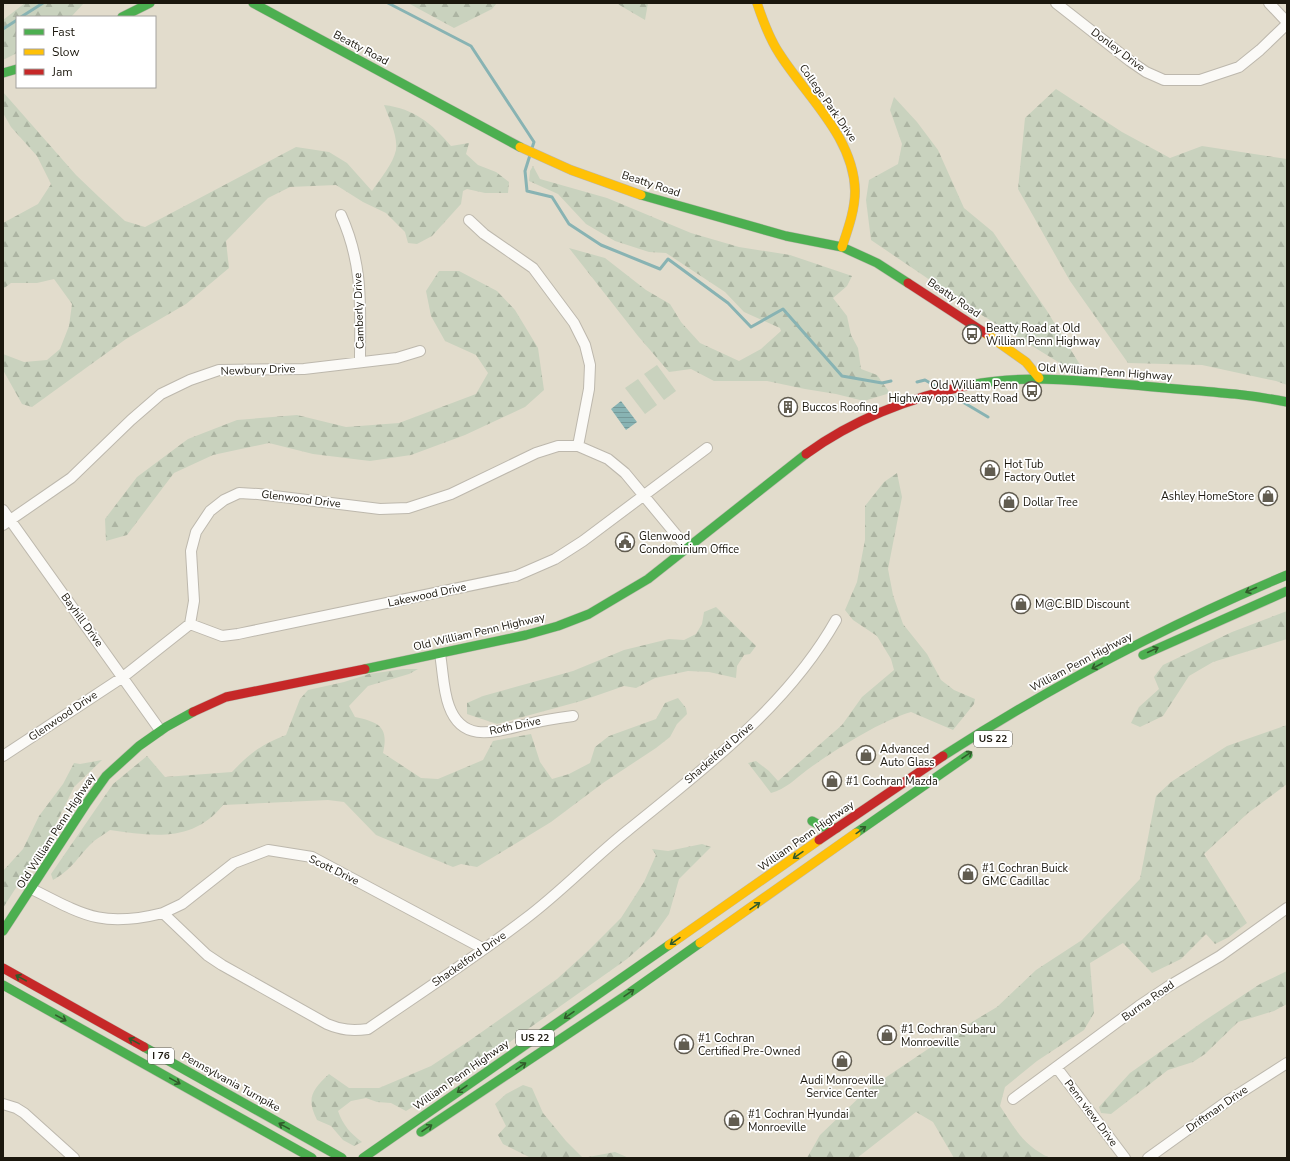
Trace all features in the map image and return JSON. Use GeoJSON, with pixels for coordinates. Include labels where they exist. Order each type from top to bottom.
{"type":"FeatureCollection","features":[{"type":"Feature","properties":{"kind":"main road"},"geometry":{"type":"LineString","coordinates":[[124,16],[150,3]]}},
{"type":"Feature","properties":{"kind":"main road","name":"Beatty Road"},"geometry":{"type":"LineString","coordinates":[[253,3],[507,140],[571,170],[660,201],[786,236],[842,247],[877,263],[1002,344],[1026,362],[1039,378]]}},
{"type":"Feature","properties":{"kind":"main road","name":"College Park Drive"},"geometry":{"type":"LineString","coordinates":[[757,3],[760,17],[771,43],[846,148],[852,166],[855,189],[853,211],[842,247]]}},
{"type":"Feature","properties":{"kind":"main road"},"geometry":{"type":"LineString","coordinates":[[3,73],[16,69]]}},
{"type":"Feature","properties":{"kind":"main road","name":"Old William Penn Highway"},"geometry":{"type":"LineString","coordinates":[[3,931],[32,889],[92,794],[113,768],[160,730],[192,711],[226,697],[535,634],[586,615],[624,595],[656,573],[810,451],[847,428],[884,411],[927,395],[956,387],[1039,378],[1236,393],[1287,402]]}},
{"type":"Feature","properties":{"kind":"main road","name":"William Penn Highway"},"geometry":{"type":"LineString","coordinates":[[363,1158],[837,828],[954,749],[1040,698],[1171,628],[1287,575]]}},
{"type":"Feature","properties":{"kind":"main road","name":"William Penn Highway"},"geometry":{"type":"LineString","coordinates":[[1132,660],[1287,591]]}},
{"type":"Feature","properties":{"kind":"main road","name":"US 22"},"geometry":{"type":"LineString","coordinates":[[414,1137],[630,992],[976,749]]}},
{"type":"Feature","properties":{"kind":"main road"},"geometry":{"type":"LineString","coordinates":[[810,847],[813,832],[812,821],[823,826],[837,828]]}},
{"type":"Feature","properties":{"kind":"main road","name":"Pennsylvania Turnpike"},"geometry":{"type":"LineString","coordinates":[[3,968],[342,1158]]}},
{"type":"Feature","properties":{"kind":"main road","name":"I 76"},"geometry":{"type":"LineString","coordinates":[[3,985],[309,1156]]}},
{"type":"Feature","properties":{"kind":"street","name":"Donley Drive"},"geometry":{"type":"LineString","coordinates":[[1056,3],[1146,72],[1170,80],[1200,80],[1239,68],[1260,50],[1287,23]]}},
{"type":"Feature","properties":{"kind":"street"},"geometry":{"type":"LineString","coordinates":[[1269,3],[1287,23]]}},
{"type":"Feature","properties":{"kind":"street","name":"Camberly Drive"},"geometry":{"type":"LineString","coordinates":[[341,214],[350,234],[359,278],[360,362]]}},
{"type":"Feature","properties":{"kind":"street"},"geometry":{"type":"LineString","coordinates":[[469,220],[484,234],[533,268],[574,323],[582,339],[590,365],[589,389],[578,446]]}},
{"type":"Feature","properties":{"kind":"street","name":"Newbury Drive"},"geometry":{"type":"LineString","coordinates":[[6,522],[70,478],[131,420],[161,394],[190,380],[219,370],[304,369],[397,358],[420,351]]}},
{"type":"Feature","properties":{"kind":"street","name":"Glenwood Drive"},"geometry":{"type":"LineString","coordinates":[[3,756],[123,677],[190,624],[194,601],[191,551],[196,532],[210,511],[224,500],[239,494],[258,494],[380,509],[408,508],[451,494],[536,453],[558,446],[578,446],[608,459],[625,473],[644,494],[688,549]]}},
{"type":"Feature","properties":{"kind":"street","name":"Lakewood Drive"},"geometry":{"type":"LineString","coordinates":[[190,624],[222,636],[238,634],[516,576],[555,559],[583,541],[707,448]]}},
{"type":"Feature","properties":{"kind":"street","name":"Bayhill Drive"},"geometry":{"type":"LineString","coordinates":[[3,510],[6,522],[123,677],[160,730]]}},
{"type":"Feature","properties":{"kind":"street","name":"Shackelford Drive"},"geometry":{"type":"LineString","coordinates":[[163,913],[207,955],[222,965],[327,1024],[341,1029],[354,1031],[368,1029],[484,949],[568,884],[611,844],[748,729],[785,690],[822,645],[836,620]]}},
{"type":"Feature","properties":{"kind":"street","name":"Roth Drive"},"geometry":{"type":"LineString","coordinates":[[440,654],[448,704],[458,722],[465,728],[475,732],[489,733],[552,718],[573,716]]}},
{"type":"Feature","properties":{"kind":"street","name":"Scott Drive"},"geometry":{"type":"LineString","coordinates":[[163,913],[182,904],[234,863],[268,850],[312,857],[484,949]]}},
{"type":"Feature","properties":{"kind":"street"},"geometry":{"type":"LineString","coordinates":[[32,889],[71,909],[98,919],[140,919],[163,913]]}},
{"type":"Feature","properties":{"kind":"street","name":"Burma Road"},"geometry":{"type":"LineString","coordinates":[[1014,1099],[1139,1006],[1168,986],[1220,956],[1287,908]]}},
{"type":"Feature","properties":{"kind":"street","name":"Driftman Drive"},"geometry":{"type":"LineString","coordinates":[[1148,1158],[1226,1102],[1287,1063]]}},
{"type":"Feature","properties":{"kind":"street","name":"Penn view Drive"},"geometry":{"type":"LineString","coordinates":[[1057,1068],[1125,1158]]}},
{"type":"Feature","properties":{"kind":"street"},"geometry":{"type":"LineString","coordinates":[[3,1104],[16,1108],[24,1113],[74,1158]]}},
{"type":"Feature","properties":{"kind":"green space"},"geometry":{"type":"Polygon","coordinates":[[[25,3],[84,3],[72,16],[16,16],[16,54],[3,60],[3,20],[25,3]]]}},
{"type":"Feature","properties":{"kind":"green space"},"geometry":{"type":"Polygon","coordinates":[[[408,3],[497,3],[492,9],[454,28],[408,3]]]}},
{"type":"Feature","properties":{"kind":"green space"},"geometry":{"type":"Polygon","coordinates":[[[616,3],[648,3],[645,20],[616,3]]]}},
{"type":"Feature","properties":{"kind":"green space"},"geometry":{"type":"Polygon","coordinates":[[[1056,89],[1122,132],[1170,158],[1202,146],[1287,159],[1287,385],[1276,381],[1202,365],[1128,363],[1070,281],[1018,189],[1025,118],[1056,89]]]}},
{"type":"Feature","properties":{"kind":"green space"},"geometry":{"type":"Polygon","coordinates":[[[3,92],[76,175],[99,197],[125,221],[145,227],[296,147],[329,152],[347,163],[372,191],[389,166],[396,150],[396,139],[391,121],[384,105],[405,110],[422,118],[451,146],[469,143],[466,154],[478,165],[496,172],[509,182],[508,193],[485,193],[467,189],[463,191],[461,204],[432,236],[417,244],[408,243],[405,232],[386,213],[363,202],[336,185],[290,187],[268,198],[226,241],[229,268],[186,304],[126,339],[32,407],[22,404],[3,370],[3,354],[24,362],[47,360],[60,349],[69,326],[72,304],[54,279],[37,283],[11,283],[3,289],[3,223],[38,204],[51,184],[37,156],[11,127],[3,113],[3,92]]]}},
{"type":"Feature","properties":{"kind":"green space"},"geometry":{"type":"Polygon","coordinates":[[[894,97],[917,122],[938,150],[964,208],[993,232],[1047,311],[1082,368],[1063,365],[980,314],[871,240],[866,200],[869,180],[898,164],[902,144],[890,110],[894,97]]]}},
{"type":"Feature","properties":{"kind":"green space"},"geometry":{"type":"Polygon","coordinates":[[[533,166],[540,179],[607,198],[691,233],[739,247],[790,255],[852,276],[847,286],[833,298],[847,316],[851,335],[858,348],[861,369],[877,375],[890,393],[864,401],[836,394],[767,381],[714,381],[691,369],[669,372],[638,336],[569,248],[605,258],[646,290],[670,304],[681,322],[700,343],[739,361],[761,349],[781,331],[780,328],[744,312],[725,292],[666,253],[649,252],[615,241],[586,224],[558,194],[529,181],[530,171],[533,166]]]}},
{"type":"Feature","properties":{"kind":"green space"},"geometry":{"type":"Polygon","coordinates":[[[439,271],[459,271],[497,291],[515,310],[538,348],[544,390],[525,407],[465,435],[411,455],[370,461],[313,454],[269,443],[213,455],[174,473],[127,535],[106,541],[105,519],[137,477],[188,439],[237,420],[297,415],[346,427],[399,423],[476,394],[488,373],[476,355],[445,341],[431,316],[426,291],[439,271]]]}},
{"type":"Feature","properties":{"kind":"green space"},"geometry":{"type":"Polygon","coordinates":[[[657,365],[676,391],[664,400],[644,374],[657,365]]]}},
{"type":"Feature","properties":{"kind":"green space"},"geometry":{"type":"Polygon","coordinates":[[[638,379],[657,405],[645,414],[625,388],[638,379]]]}},
{"type":"Feature","properties":{"kind":"green space"},"geometry":{"type":"Polygon","coordinates":[[[897,473],[902,497],[888,569],[893,595],[903,624],[927,654],[941,680],[954,690],[975,699],[974,704],[953,730],[911,712],[885,722],[844,745],[786,786],[771,793],[748,763],[756,761],[769,771],[778,781],[842,725],[862,697],[894,670],[891,659],[877,636],[853,620],[845,610],[857,582],[865,540],[865,506],[884,482],[897,473]]]}},
{"type":"Feature","properties":{"kind":"green space"},"geometry":{"type":"Polygon","coordinates":[[[716,607],[756,646],[750,654],[744,655],[737,666],[736,678],[709,672],[688,671],[655,678],[636,688],[624,686],[581,701],[497,724],[467,714],[467,703],[483,696],[573,671],[624,650],[669,639],[684,640],[696,634],[702,624],[704,612],[716,607]]]}},
{"type":"Feature","properties":{"kind":"green space"},"geometry":{"type":"Polygon","coordinates":[[[1287,611],[1287,639],[1213,662],[1189,676],[1163,716],[1140,727],[1131,723],[1139,707],[1159,689],[1154,677],[1163,665],[1232,632],[1287,611]]]}},
{"type":"Feature","properties":{"kind":"green space"},"geometry":{"type":"Polygon","coordinates":[[[403,669],[418,669],[409,674],[368,686],[349,706],[355,717],[370,721],[380,727],[385,737],[383,753],[421,778],[438,779],[483,760],[493,741],[531,734],[540,762],[552,779],[569,774],[590,763],[595,747],[609,736],[656,719],[665,703],[678,698],[686,708],[687,714],[677,724],[670,737],[656,748],[603,783],[551,822],[477,867],[461,864],[453,867],[376,835],[344,802],[328,800],[223,805],[199,826],[171,834],[156,835],[110,830],[94,841],[71,867],[53,880],[51,874],[113,784],[147,756],[165,777],[232,772],[257,750],[286,735],[300,699],[308,690],[344,682],[369,674],[403,669]]]}},
{"type":"Feature","properties":{"kind":"green space"},"geometry":{"type":"Polygon","coordinates":[[[1287,725],[1287,784],[1248,813],[1204,854],[1247,923],[1229,937],[1215,944],[1206,934],[1181,959],[1152,973],[1123,943],[1090,963],[1094,1013],[1084,1030],[1037,1061],[1005,1087],[1000,1106],[1021,1136],[1033,1148],[1050,1158],[954,1158],[933,1122],[916,1112],[857,1158],[807,1158],[820,1135],[867,1090],[937,1043],[997,1007],[1036,970],[1082,940],[1140,879],[1156,796],[1171,782],[1227,746],[1287,725]]]}},
{"type":"Feature","properties":{"kind":"green space"},"geometry":{"type":"Polygon","coordinates":[[[102,760],[74,787],[53,830],[3,908],[3,871],[23,849],[39,816],[63,784],[74,763],[80,764],[102,760]]]}},
{"type":"Feature","properties":{"kind":"green space"},"geometry":{"type":"Polygon","coordinates":[[[702,844],[711,847],[679,879],[669,914],[654,935],[627,959],[456,1080],[406,1111],[391,1103],[377,1102],[366,1098],[351,1101],[338,1111],[347,1128],[362,1142],[354,1146],[343,1140],[331,1126],[317,1120],[312,1106],[312,1095],[318,1085],[329,1074],[349,1088],[379,1088],[431,1066],[557,979],[588,951],[621,918],[644,882],[656,855],[652,849],[668,851],[702,844]]]}},
{"type":"Feature","properties":{"kind":"green space"},"geometry":{"type":"Polygon","coordinates":[[[1287,971],[1287,1004],[1274,1011],[1238,1022],[1205,1054],[1193,1062],[1168,1070],[1111,1114],[1101,1113],[1099,1107],[1130,1073],[1260,984],[1287,971]]]}},
{"type":"Feature","properties":{"kind":"green space"},"geometry":{"type":"Polygon","coordinates":[[[523,1085],[532,1088],[543,1113],[566,1141],[583,1158],[531,1158],[503,1144],[498,1135],[506,1126],[495,1104],[506,1094],[523,1085]]]}},
{"type":"Feature","properties":{"kind":"green space"},"geometry":{"type":"Polygon","coordinates":[[[615,1152],[629,1158],[583,1158],[615,1152]]]}},
{"type":"Feature","properties":{"kind":"water"},"geometry":{"type":"Polygon","coordinates":[[[621,401],[637,422],[626,430],[611,409],[621,401]]]}},
{"type":"Feature","properties":{"kind":"waterway"},"geometry":{"type":"LineString","coordinates":[[23,16],[43,3]]}},
{"type":"Feature","properties":{"kind":"waterway"},"geometry":{"type":"LineString","coordinates":[[388,3],[471,46],[534,142],[532,148]]}},
{"type":"Feature","properties":{"kind":"waterway"},"geometry":{"type":"LineString","coordinates":[[3,29],[16,21]]}},
{"type":"Feature","properties":{"kind":"waterway"},"geometry":{"type":"LineString","coordinates":[[530,155],[525,171],[527,191],[552,197],[569,224],[601,245],[660,269],[668,259],[728,303],[751,327],[783,309],[842,376],[882,383],[891,381]]}},
{"type":"Feature","properties":{"kind":"waterway"},"geometry":{"type":"LineString","coordinates":[[917,382],[925,380],[939,388]]}},
{"type":"Feature","properties":{"kind":"waterway"},"geometry":{"type":"LineString","coordinates":[[951,395],[988,417]]}},
{"type":"Feature","properties":{"kind":"traffic: fast"},"geometry":{"type":"LineString","coordinates":[[124,16],[150,3]]}},
{"type":"Feature","properties":{"kind":"traffic: fast"},"geometry":{"type":"LineString","coordinates":[[253,3],[520,147]]}},
{"type":"Feature","properties":{"kind":"traffic: fast"},"geometry":{"type":"LineString","coordinates":[[3,73],[16,69]]}},
{"type":"Feature","properties":{"kind":"traffic: fast"},"geometry":{"type":"LineString","coordinates":[[641,195],[786,236],[842,247],[877,263],[908,283]]}},
{"type":"Feature","properties":{"kind":"traffic: fast"},"geometry":{"type":"LineString","coordinates":[[970,385],[993,381],[1039,379],[1085,381],[1254,396],[1287,402]]}},
{"type":"Feature","properties":{"kind":"traffic: fast"},"geometry":{"type":"LineString","coordinates":[[365,669],[526,635],[558,626],[589,614],[648,579],[806,454]]}},
{"type":"Feature","properties":{"kind":"traffic: fast"},"geometry":{"type":"LineString","coordinates":[[943,756],[1026,705],[1111,658],[1242,594],[1287,575]]}},
{"type":"Feature","properties":{"kind":"traffic: fast"},"geometry":{"type":"LineString","coordinates":[[1143,655],[1287,591]]}},
{"type":"Feature","properties":{"kind":"traffic: fast"},"geometry":{"type":"LineString","coordinates":[[3,931],[106,776],[139,746],[166,727],[193,712]]}},
{"type":"Feature","properties":{"kind":"traffic: fast"},"geometry":{"type":"LineString","coordinates":[[856,833],[968,755]]}},
{"type":"Feature","properties":{"kind":"traffic: fast"},"geometry":{"type":"LineString","coordinates":[[812,821],[823,827],[837,828]]}},
{"type":"Feature","properties":{"kind":"traffic: fast"},"geometry":{"type":"LineString","coordinates":[[421,1132],[625,996],[700,943]]}},
{"type":"Feature","properties":{"kind":"traffic: fast"},"geometry":{"type":"LineString","coordinates":[[363,1158],[669,945]]}},
{"type":"Feature","properties":{"kind":"traffic: fast"},"geometry":{"type":"LineString","coordinates":[[3,985],[312,1158]]}},
{"type":"Feature","properties":{"kind":"traffic: fast"},"geometry":{"type":"LineString","coordinates":[[144,1047],[342,1158]]}},
{"type":"Feature","properties":{"kind":"traffic: slow"},"geometry":{"type":"LineString","coordinates":[[757,3],[766,29],[775,47],[838,135],[853,171],[855,191],[854,205],[842,247]]}},
{"type":"Feature","properties":{"kind":"traffic: slow"},"geometry":{"type":"LineString","coordinates":[[520,147],[571,170],[641,195]]}},
{"type":"Feature","properties":{"kind":"traffic: slow"},"geometry":{"type":"LineString","coordinates":[[985,333],[1026,362],[1039,378]]}},
{"type":"Feature","properties":{"kind":"traffic: slow"},"geometry":{"type":"LineString","coordinates":[[700,943],[856,833]]}},
{"type":"Feature","properties":{"kind":"traffic: slow"},"geometry":{"type":"LineString","coordinates":[[669,945],[819,840]]}},
{"type":"Feature","properties":{"kind":"traffic: jam"},"geometry":{"type":"LineString","coordinates":[[908,283],[985,333]]}},
{"type":"Feature","properties":{"kind":"traffic: jam"},"geometry":{"type":"LineString","coordinates":[[806,454],[824,441],[884,411],[927,396],[970,385]]}},
{"type":"Feature","properties":{"kind":"traffic: jam"},"geometry":{"type":"LineString","coordinates":[[193,712],[226,697],[365,669]]}},
{"type":"Feature","properties":{"kind":"traffic: jam"},"geometry":{"type":"LineString","coordinates":[[819,840],[943,756]]}},
{"type":"Feature","properties":{"kind":"traffic: jam"},"geometry":{"type":"LineString","coordinates":[[3,968],[144,1047]]}},
{"type":"Feature","properties":{"kind":"place","name":"Beatty Road at Old William Penn Highway"},"geometry":{"type":"Point","coordinates":[972,334]}},
{"type":"Feature","properties":{"kind":"place","name":"Old William Penn Highway opp Beatty Road"},"geometry":{"type":"Point","coordinates":[1032,391]}},
{"type":"Feature","properties":{"kind":"place","name":"Buccos Roofing"},"geometry":{"type":"Point","coordinates":[788,407]}},
{"type":"Feature","properties":{"kind":"place","name":"Hot Tub Factory Outlet"},"geometry":{"type":"Point","coordinates":[990,470]}},
{"type":"Feature","properties":{"kind":"place","name":"Ashley HomeStore"},"geometry":{"type":"Point","coordinates":[1268,496]}},
{"type":"Feature","properties":{"kind":"place","name":"Dollar Tree"},"geometry":{"type":"Point","coordinates":[1009,502]}},
{"type":"Feature","properties":{"kind":"place","name":"Glenwood Condominium Office"},"geometry":{"type":"Point","coordinates":[625,542]}},
{"type":"Feature","properties":{"kind":"place","name":"M@C.BID Discount"},"geometry":{"type":"Point","coordinates":[1021,604]}},
{"type":"Feature","properties":{"kind":"place","name":"Advanced Auto Glass"},"geometry":{"type":"Point","coordinates":[866,755]}},
{"type":"Feature","properties":{"kind":"place","name":"#1 Cochran Mazda"},"geometry":{"type":"Point","coordinates":[832,781]}},
{"type":"Feature","properties":{"kind":"place","name":"#1 Cochran Buick GMC Cadillac"},"geometry":{"type":"Point","coordinates":[968,874]}},
{"type":"Feature","properties":{"kind":"place","name":"#1 Cochran Subaru Monroeville"},"geometry":{"type":"Point","coordinates":[887,1035]}},
{"type":"Feature","properties":{"kind":"place","name":"#1 Cochran Certified Pre-Owned"},"geometry":{"type":"Point","coordinates":[684,1044]}},
{"type":"Feature","properties":{"kind":"place","name":"Audi Monroeville Service Center"},"geometry":{"type":"Point","coordinates":[842,1061]}},
{"type":"Feature","properties":{"kind":"place","name":"#1 Cochran Hyundai Monroeville"},"geometry":{"type":"Point","coordinates":[734,1120]}}]}
